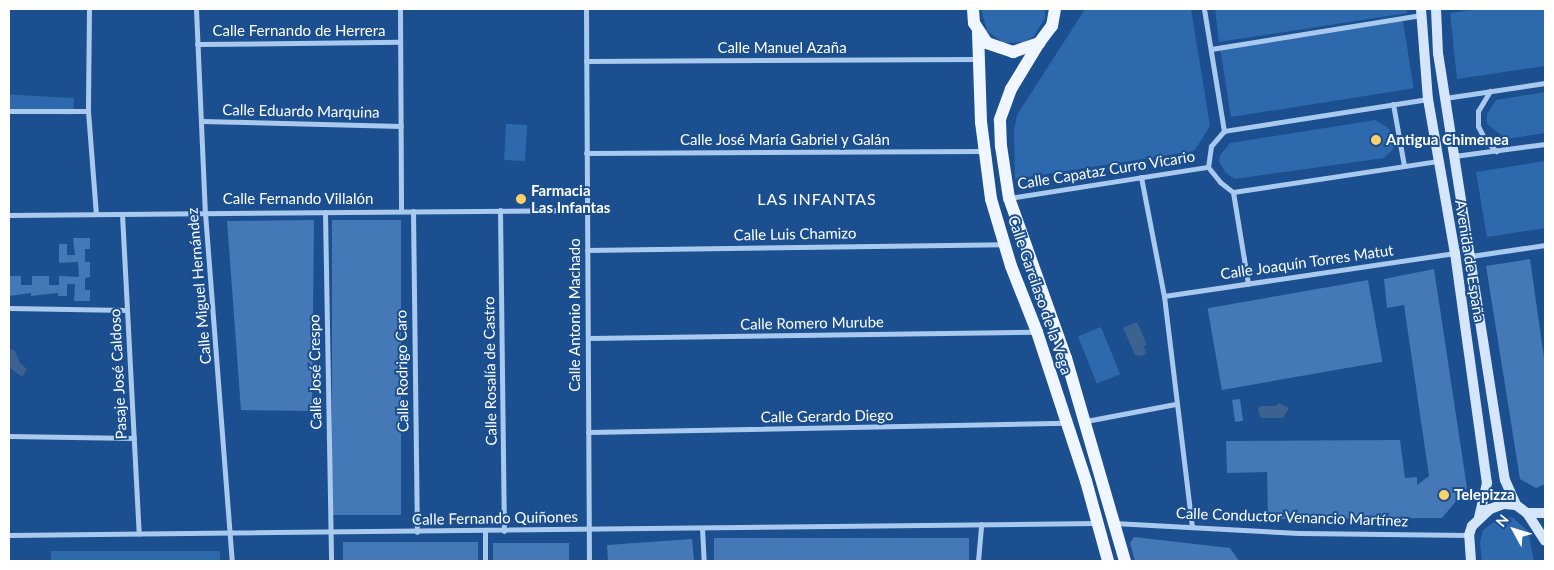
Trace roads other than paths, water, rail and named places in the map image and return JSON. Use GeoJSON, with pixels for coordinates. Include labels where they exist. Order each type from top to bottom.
{"type":"FeatureCollection","features":[{"type":"Feature","properties":{"kind":"main road","name":"Calle Garcilaso de la Vega"},"geometry":{"type":"LineString","coordinates":[[972,9],[978,32],[985,151],[991,200],[1004,244],[1037,332],[1108,561]]}},
{"type":"Feature","properties":{"kind":"main road","name":"Avenida de España"},"geometry":{"type":"LineString","coordinates":[[1436,9],[1438,53],[1505,480],[1516,505]]}},
{"type":"Feature","properties":{"kind":"main road","name":"Calle Garcilaso de la Vega"},"geometry":{"type":"LineString","coordinates":[[1056,11],[1052,26],[1039,43],[1011,89],[1000,120],[1001,146],[1009,198],[1085,421],[1125,561]]}},
{"type":"Feature","properties":{"kind":"main road","name":"Avenida de España"},"geometry":{"type":"LineString","coordinates":[[1421,12],[1428,99],[1455,253],[1487,483],[1479,517],[1469,535]]}},
{"type":"Feature","properties":{"kind":"main road"},"geometry":{"type":"LineString","coordinates":[[978,32],[987,42],[1006,51],[1026,50],[1039,43]]}},
{"type":"Feature","properties":{"kind":"main road"},"geometry":{"type":"LineString","coordinates":[[1479,517],[1490,509],[1516,505],[1527,512],[1545,540]]}},
{"type":"Feature","properties":{"kind":"main road"},"geometry":{"type":"LineString","coordinates":[[1527,512],[1545,513]]}},
{"type":"Feature","properties":{"kind":"main road"},"geometry":{"type":"LineString","coordinates":[[1469,535],[1471,561]]}},
{"type":"Feature","properties":{"kind":"street"},"geometry":{"type":"LineString","coordinates":[[89,9],[88,111],[96,214]]}},
{"type":"Feature","properties":{"kind":"street","name":"Calle Miguel Hernández"},"geometry":{"type":"LineString","coordinates":[[196,9],[205,213],[232,561]]}},
{"type":"Feature","properties":{"kind":"street"},"geometry":{"type":"LineString","coordinates":[[400,9],[402,211]]}},
{"type":"Feature","properties":{"kind":"street","name":"Calle Antonio Machado"},"geometry":{"type":"LineString","coordinates":[[586,9],[589,561]]}},
{"type":"Feature","properties":{"kind":"street"},"geometry":{"type":"LineString","coordinates":[[1204,9],[1224,131]]}},
{"type":"Feature","properties":{"kind":"street"},"geometry":{"type":"LineString","coordinates":[[1210,48],[1421,12]]}},
{"type":"Feature","properties":{"kind":"street","name":"Calle Fernando de Herrera"},"geometry":{"type":"LineString","coordinates":[[197,44],[400,42]]}},
{"type":"Feature","properties":{"kind":"street","name":"Calle Manuel Azaña"},"geometry":{"type":"LineString","coordinates":[[586,61],[979,59]]}},
{"type":"Feature","properties":{"kind":"street"},"geometry":{"type":"LineString","coordinates":[[1445,98],[1545,83]]}},
{"type":"Feature","properties":{"kind":"street"},"geometry":{"type":"LineString","coordinates":[[1490,91],[1478,111],[1478,126],[1485,140],[1496,151]]}},
{"type":"Feature","properties":{"kind":"street"},"geometry":{"type":"LineString","coordinates":[[1248,284],[1233,192],[1220,182],[1208,167],[1211,146],[1224,131],[1428,99]]}},
{"type":"Feature","properties":{"kind":"street"},"geometry":{"type":"LineString","coordinates":[[1393,104],[1404,166]]}},
{"type":"Feature","properties":{"kind":"street"},"geometry":{"type":"LineString","coordinates":[[9,111],[88,111]]}},
{"type":"Feature","properties":{"kind":"street","name":"Calle Eduardo Marquina"},"geometry":{"type":"LineString","coordinates":[[201,121],[401,126]]}},
{"type":"Feature","properties":{"kind":"street"},"geometry":{"type":"LineString","coordinates":[[1454,156],[1545,144]]}},
{"type":"Feature","properties":{"kind":"street","name":"Calle José María Gabriel y Galán"},"geometry":{"type":"LineString","coordinates":[[586,153],[985,151]]}},
{"type":"Feature","properties":{"kind":"street"},"geometry":{"type":"LineString","coordinates":[[1233,192],[1439,161]]}},
{"type":"Feature","properties":{"kind":"street","name":"Calle Capataz Curro Vicario"},"geometry":{"type":"LineString","coordinates":[[1009,198],[1208,167]]}},
{"type":"Feature","properties":{"kind":"street"},"geometry":{"type":"LineString","coordinates":[[1141,177],[1164,296],[1175,404],[1192,527]]}},
{"type":"Feature","properties":{"kind":"street","name":"Calle Rosalía de Castro"},"geometry":{"type":"LineString","coordinates":[[500,210],[504,531]]}},
{"type":"Feature","properties":{"kind":"street","name":"Calle Fernando Villalón"},"geometry":{"type":"LineString","coordinates":[[9,215],[587,210]]}},
{"type":"Feature","properties":{"kind":"street","name":"Calle Rodrigo Caro"},"geometry":{"type":"LineString","coordinates":[[413,211],[417,532]]}},
{"type":"Feature","properties":{"kind":"street","name":"Calle José Crespo"},"geometry":{"type":"LineString","coordinates":[[325,212],[329,533],[331,561]]}},
{"type":"Feature","properties":{"kind":"street","name":"Pasaje José Caldoso"},"geometry":{"type":"LineString","coordinates":[[122,214],[139,534]]}},
{"type":"Feature","properties":{"kind":"street","name":"Calle Luis Chamizo"},"geometry":{"type":"LineString","coordinates":[[587,250],[1004,244]]}},
{"type":"Feature","properties":{"kind":"street"},"geometry":{"type":"LineString","coordinates":[[1471,256],[1545,245]]}},
{"type":"Feature","properties":{"kind":"street","name":"Calle Joaquín Torres Matut"},"geometry":{"type":"LineString","coordinates":[[1164,296],[1455,253]]}},
{"type":"Feature","properties":{"kind":"street"},"geometry":{"type":"LineString","coordinates":[[9,308],[127,310]]}},
{"type":"Feature","properties":{"kind":"street","name":"Calle Romero Murube"},"geometry":{"type":"LineString","coordinates":[[588,338],[1037,332]]}},
{"type":"Feature","properties":{"kind":"street"},"geometry":{"type":"LineString","coordinates":[[1085,421],[1175,404]]}},
{"type":"Feature","properties":{"kind":"street","name":"Calle Gerardo Diego"},"geometry":{"type":"LineString","coordinates":[[588,432],[1066,423]]}},
{"type":"Feature","properties":{"kind":"street"},"geometry":{"type":"LineString","coordinates":[[9,436],[134,438]]}},
{"type":"Feature","properties":{"kind":"street","name":"Calle Fernando Quiñones"},"geometry":{"type":"LineString","coordinates":[[9,535],[329,533],[1097,523]]}},
{"type":"Feature","properties":{"kind":"street","name":"Calle Conductor Venancio Martínez"},"geometry":{"type":"LineString","coordinates":[[1114,523],[1298,533],[1469,535]]}},
{"type":"Feature","properties":{"kind":"street"},"geometry":{"type":"LineString","coordinates":[[978,561],[981,524]]}},
{"type":"Feature","properties":{"kind":"street"},"geometry":{"type":"LineString","coordinates":[[702,528],[704,561]]}},
{"type":"Feature","properties":{"kind":"street"},"geometry":{"type":"LineString","coordinates":[[485,531],[485,561]]}},
{"type":"Feature","properties":{"kind":"place","name":"Antigua Chimenea"},"geometry":{"type":"Point","coordinates":[1376,140]}},
{"type":"Feature","properties":{"kind":"place","name":"Farmacia Las Infantas"},"geometry":{"type":"Point","coordinates":[521,199]}},
{"type":"Feature","properties":{"kind":"place","name":"Telepizza"},"geometry":{"type":"Point","coordinates":[1444,495]}},
{"type":"Feature","properties":{"kind":"district","name":"LAS INFANTAS"},"geometry":{"type":"Point","coordinates":[817,199]}}]}
